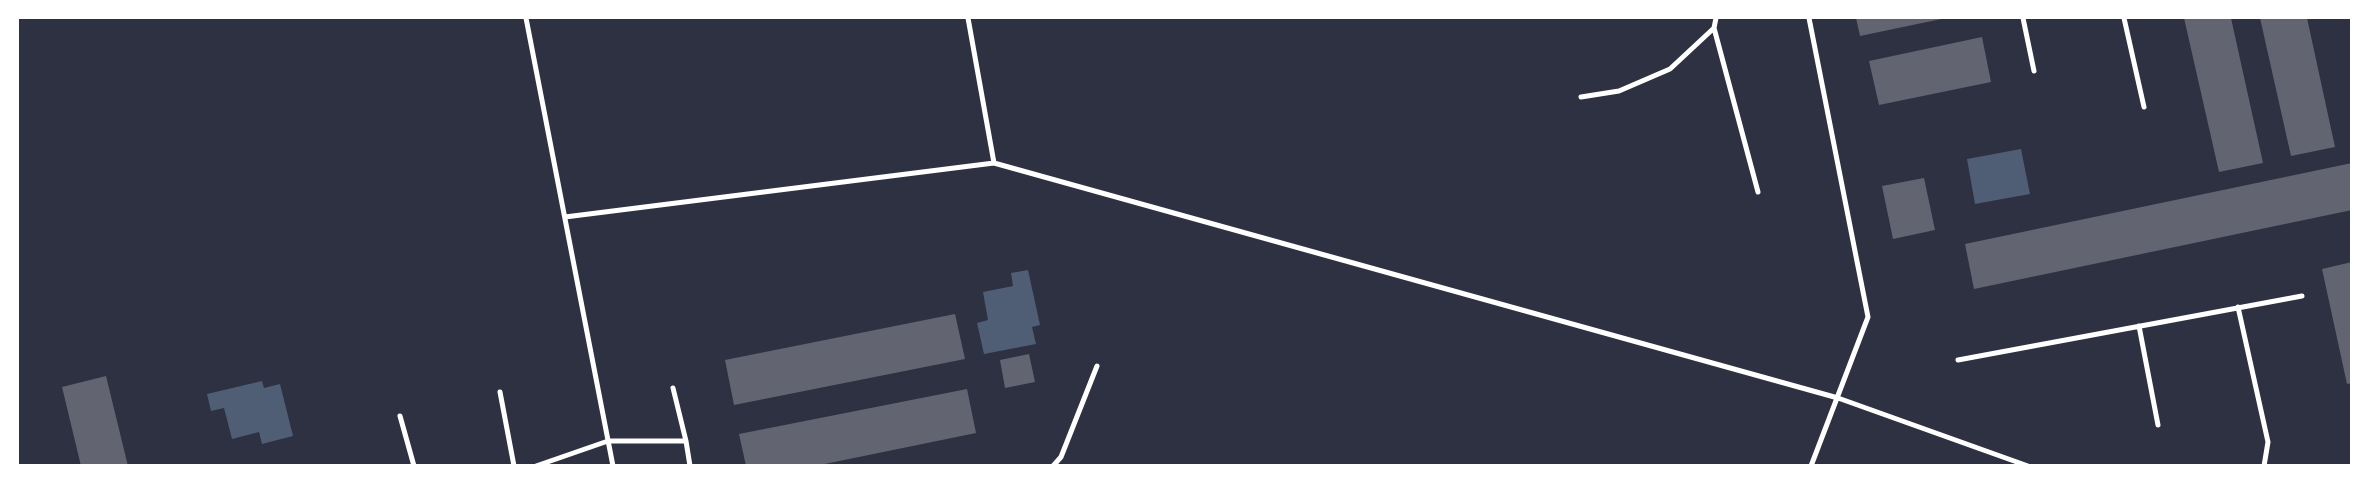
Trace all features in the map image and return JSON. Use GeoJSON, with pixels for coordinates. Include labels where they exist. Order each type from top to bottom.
{"type":"FeatureCollection","features":[{"type":"Feature","properties":{"kind":"street"},"geometry":{"type":"LineString","coordinates":[[526,18],[613,466]]}},
{"type":"Feature","properties":{"kind":"street"},"geometry":{"type":"LineString","coordinates":[[968,18],[994,163]]}},
{"type":"Feature","properties":{"kind":"street"},"geometry":{"type":"LineString","coordinates":[[1716,18],[1714,28],[1758,192]]}},
{"type":"Feature","properties":{"kind":"street"},"geometry":{"type":"LineString","coordinates":[[1809,18],[1868,317],[1811,466]]}},
{"type":"Feature","properties":{"kind":"street"},"geometry":{"type":"LineString","coordinates":[[2023,18],[2034,71]]}},
{"type":"Feature","properties":{"kind":"street"},"geometry":{"type":"LineString","coordinates":[[2124,18],[2144,107]]}},
{"type":"Feature","properties":{"kind":"street"},"geometry":{"type":"LineString","coordinates":[[1581,97],[1619,91],[1670,69],[1714,28]]}},
{"type":"Feature","properties":{"kind":"street"},"geometry":{"type":"LineString","coordinates":[[564,217],[994,163],[1838,398],[2028,466]]}},
{"type":"Feature","properties":{"kind":"street"},"geometry":{"type":"LineString","coordinates":[[1958,360],[2302,296]]}},
{"type":"Feature","properties":{"kind":"street"},"geometry":{"type":"LineString","coordinates":[[2238,307],[2268,442],[2264,466]]}},
{"type":"Feature","properties":{"kind":"street"},"geometry":{"type":"LineString","coordinates":[[2139,326],[2158,425]]}},
{"type":"Feature","properties":{"kind":"street"},"geometry":{"type":"LineString","coordinates":[[1053,466],[1062,457],[1097,366]]}},
{"type":"Feature","properties":{"kind":"street"},"geometry":{"type":"LineString","coordinates":[[673,388],[690,466]]}},
{"type":"Feature","properties":{"kind":"street"},"geometry":{"type":"LineString","coordinates":[[500,392],[514,466]]}},
{"type":"Feature","properties":{"kind":"street"},"geometry":{"type":"LineString","coordinates":[[400,416],[414,466]]}},
{"type":"Feature","properties":{"kind":"street"},"geometry":{"type":"LineString","coordinates":[[536,466],[608,441],[686,441]]}},
{"type":"Feature","properties":{"kind":"water"},"geometry":{"type":"Polygon","coordinates":[[[2021,149],[2030,194],[1975,204],[1967,159],[2021,149]]]}},
{"type":"Feature","properties":{"kind":"water"},"geometry":{"type":"Polygon","coordinates":[[[1028,270],[1040,325],[1032,327],[1036,344],[984,354],[977,323],[988,320],[983,292],[1013,286],[1011,273],[1028,270]]]}},
{"type":"Feature","properties":{"kind":"water"},"geometry":{"type":"Polygon","coordinates":[[[262,381],[264,388],[280,384],[293,436],[262,444],[259,432],[232,439],[224,408],[211,411],[207,394],[262,381]]]}},
{"type":"Feature","properties":{"kind":"building"},"geometry":{"type":"Polygon","coordinates":[[[1856,18],[1946,18],[1860,36],[1856,18]]]}},
{"type":"Feature","properties":{"kind":"building"},"geometry":{"type":"Polygon","coordinates":[[[2184,18],[2231,18],[2263,163],[2219,172],[2184,18]]]}},
{"type":"Feature","properties":{"kind":"building"},"geometry":{"type":"Polygon","coordinates":[[[2260,18],[2307,18],[2335,147],[2291,156],[2260,18]]]}},
{"type":"Feature","properties":{"kind":"building"},"geometry":{"type":"Polygon","coordinates":[[[1982,37],[1991,82],[1879,105],[1869,61],[1982,37]]]}},
{"type":"Feature","properties":{"kind":"building"},"geometry":{"type":"Polygon","coordinates":[[[2352,163],[2352,210],[1974,289],[1965,244],[2352,163]]]}},
{"type":"Feature","properties":{"kind":"building"},"geometry":{"type":"Polygon","coordinates":[[[1924,178],[1935,230],[1893,239],[1882,186],[1924,178]]]}},
{"type":"Feature","properties":{"kind":"building"},"geometry":{"type":"Polygon","coordinates":[[[2352,262],[2352,383],[2347,384],[2322,269],[2352,262]]]}},
{"type":"Feature","properties":{"kind":"building"},"geometry":{"type":"Polygon","coordinates":[[[955,314],[965,359],[734,405],[725,360],[955,314]]]}},
{"type":"Feature","properties":{"kind":"building"},"geometry":{"type":"Polygon","coordinates":[[[1029,354],[1035,382],[1005,388],[1000,360],[1029,354]]]}},
{"type":"Feature","properties":{"kind":"building"},"geometry":{"type":"Polygon","coordinates":[[[106,376],[128,466],[81,466],[62,387],[106,376]]]}},
{"type":"Feature","properties":{"kind":"building"},"geometry":{"type":"Polygon","coordinates":[[[967,389],[976,433],[815,466],[746,466],[739,434],[967,389]]]}}]}
